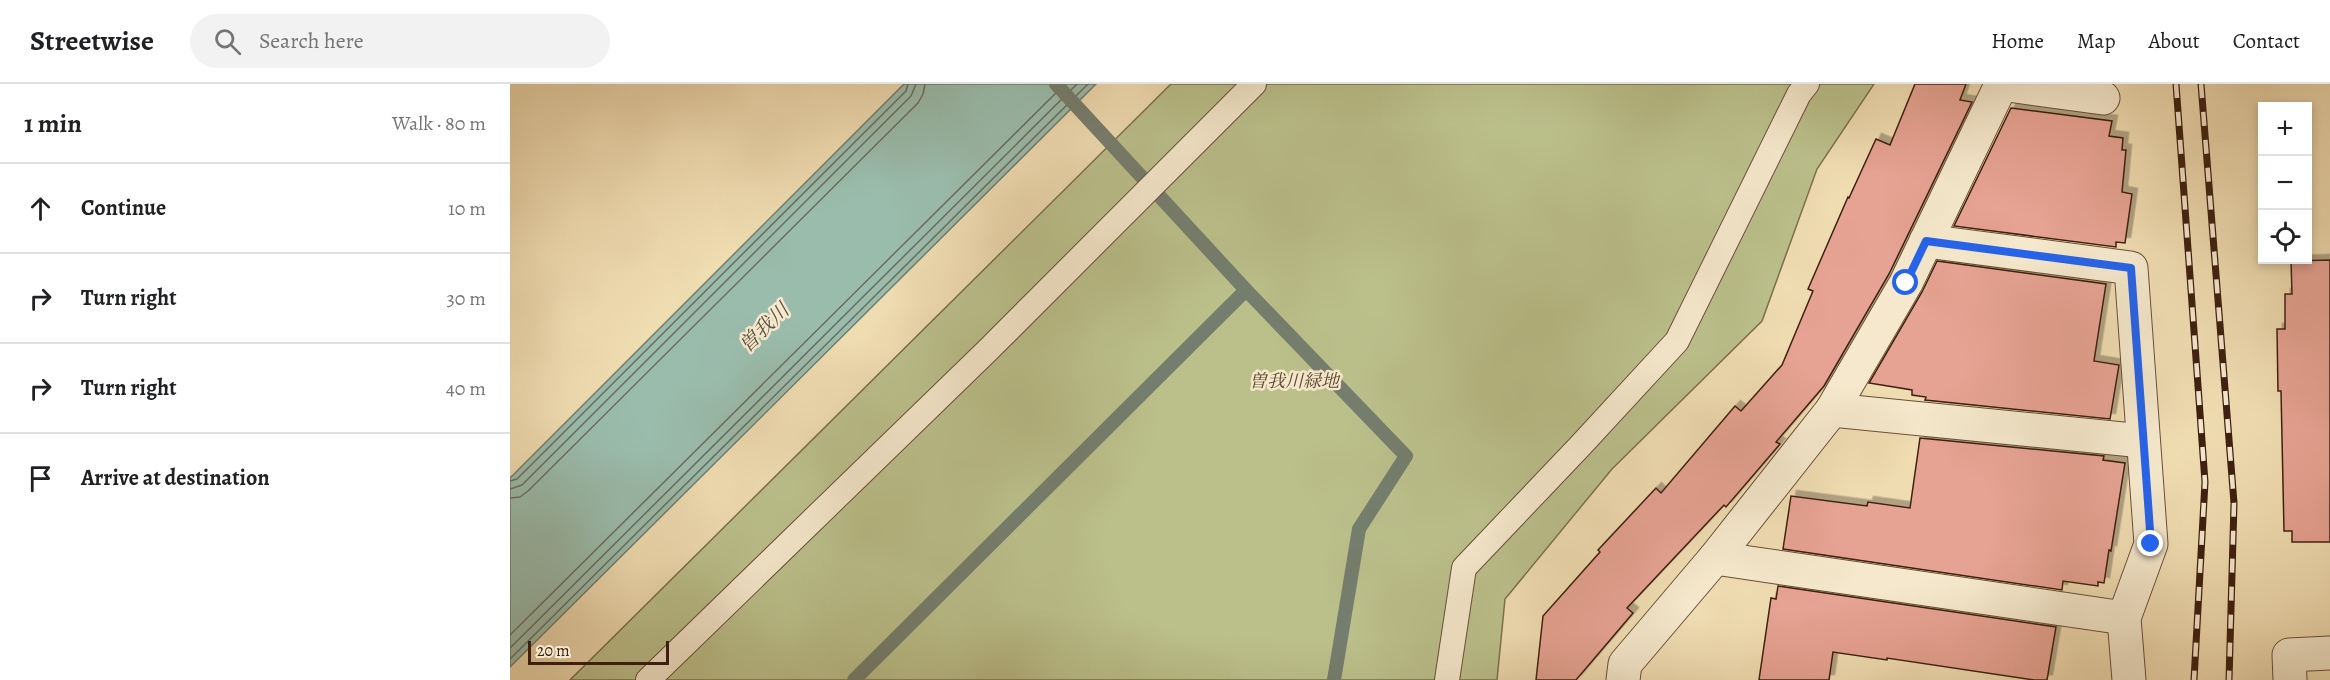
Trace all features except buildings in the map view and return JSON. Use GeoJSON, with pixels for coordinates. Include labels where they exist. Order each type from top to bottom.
{"type":"FeatureCollection","features":[{"type":"Feature","properties":{"kind":"street"},"geometry":{"type":"LineString","coordinates":[[1623,680],[1625,664],[1715,558],[1832,410],[1906,283],[2001,85],[2103,98]]}},
{"type":"Feature","properties":{"kind":"street"},"geometry":{"type":"LineString","coordinates":[[1926,241],[2131,268],[2151,544],[2124,618],[2129,680]]}},
{"type":"Feature","properties":{"kind":"street"},"geometry":{"type":"LineString","coordinates":[[1832,410],[2144,441]]}},
{"type":"Feature","properties":{"kind":"street"},"geometry":{"type":"LineString","coordinates":[[1715,558],[2124,618]]}},
{"type":"Feature","properties":{"kind":"street"},"geometry":{"type":"LineString","coordinates":[[2290,680],[2289,655],[2330,653]]}},
{"type":"Feature","properties":{"kind":"lane"},"geometry":{"type":"LineString","coordinates":[[648,680],[988,351],[1254,84]]}},
{"type":"Feature","properties":{"kind":"lane"},"geometry":{"type":"LineString","coordinates":[[1447,680],[1464,568],[1677,341],[1799,94],[1807,84]]}},
{"type":"Feature","properties":{"kind":"green space","name":"曽我川緑地"},"geometry":{"type":"Polygon","coordinates":[[[1171,84],[1874,84],[1817,169],[1762,321],[1612,469],[1505,599],[1497,680],[570,680],[1171,84]]]}},
{"type":"Feature","properties":{"kind":"water","name":"曽我川"},"geometry":{"type":"Polygon","coordinates":[[[904,84],[1096,84],[510,667],[510,478],[904,84]]]}},
{"type":"Feature","properties":{"kind":"waterway"},"geometry":{"type":"LineString","coordinates":[[1056,84],[1246,290]]}},
{"type":"Feature","properties":{"kind":"waterway"},"geometry":{"type":"LineString","coordinates":[[854,680],[1246,290],[1406,456],[1359,529],[1334,680]]}},
{"type":"Feature","properties":{"kind":"railway"},"geometry":{"type":"LineString","coordinates":[[2176,84],[2205,482],[2194,680]]}},
{"type":"Feature","properties":{"kind":"railway"},"geometry":{"type":"LineString","coordinates":[[2201,84],[2234,503],[2229,680]]}},
{"type":"Feature","properties":{"kind":"route"},"geometry":{"type":"LineString","coordinates":[[1906,283],[1926,241],[2131,268],[2151,544]]}}]}
